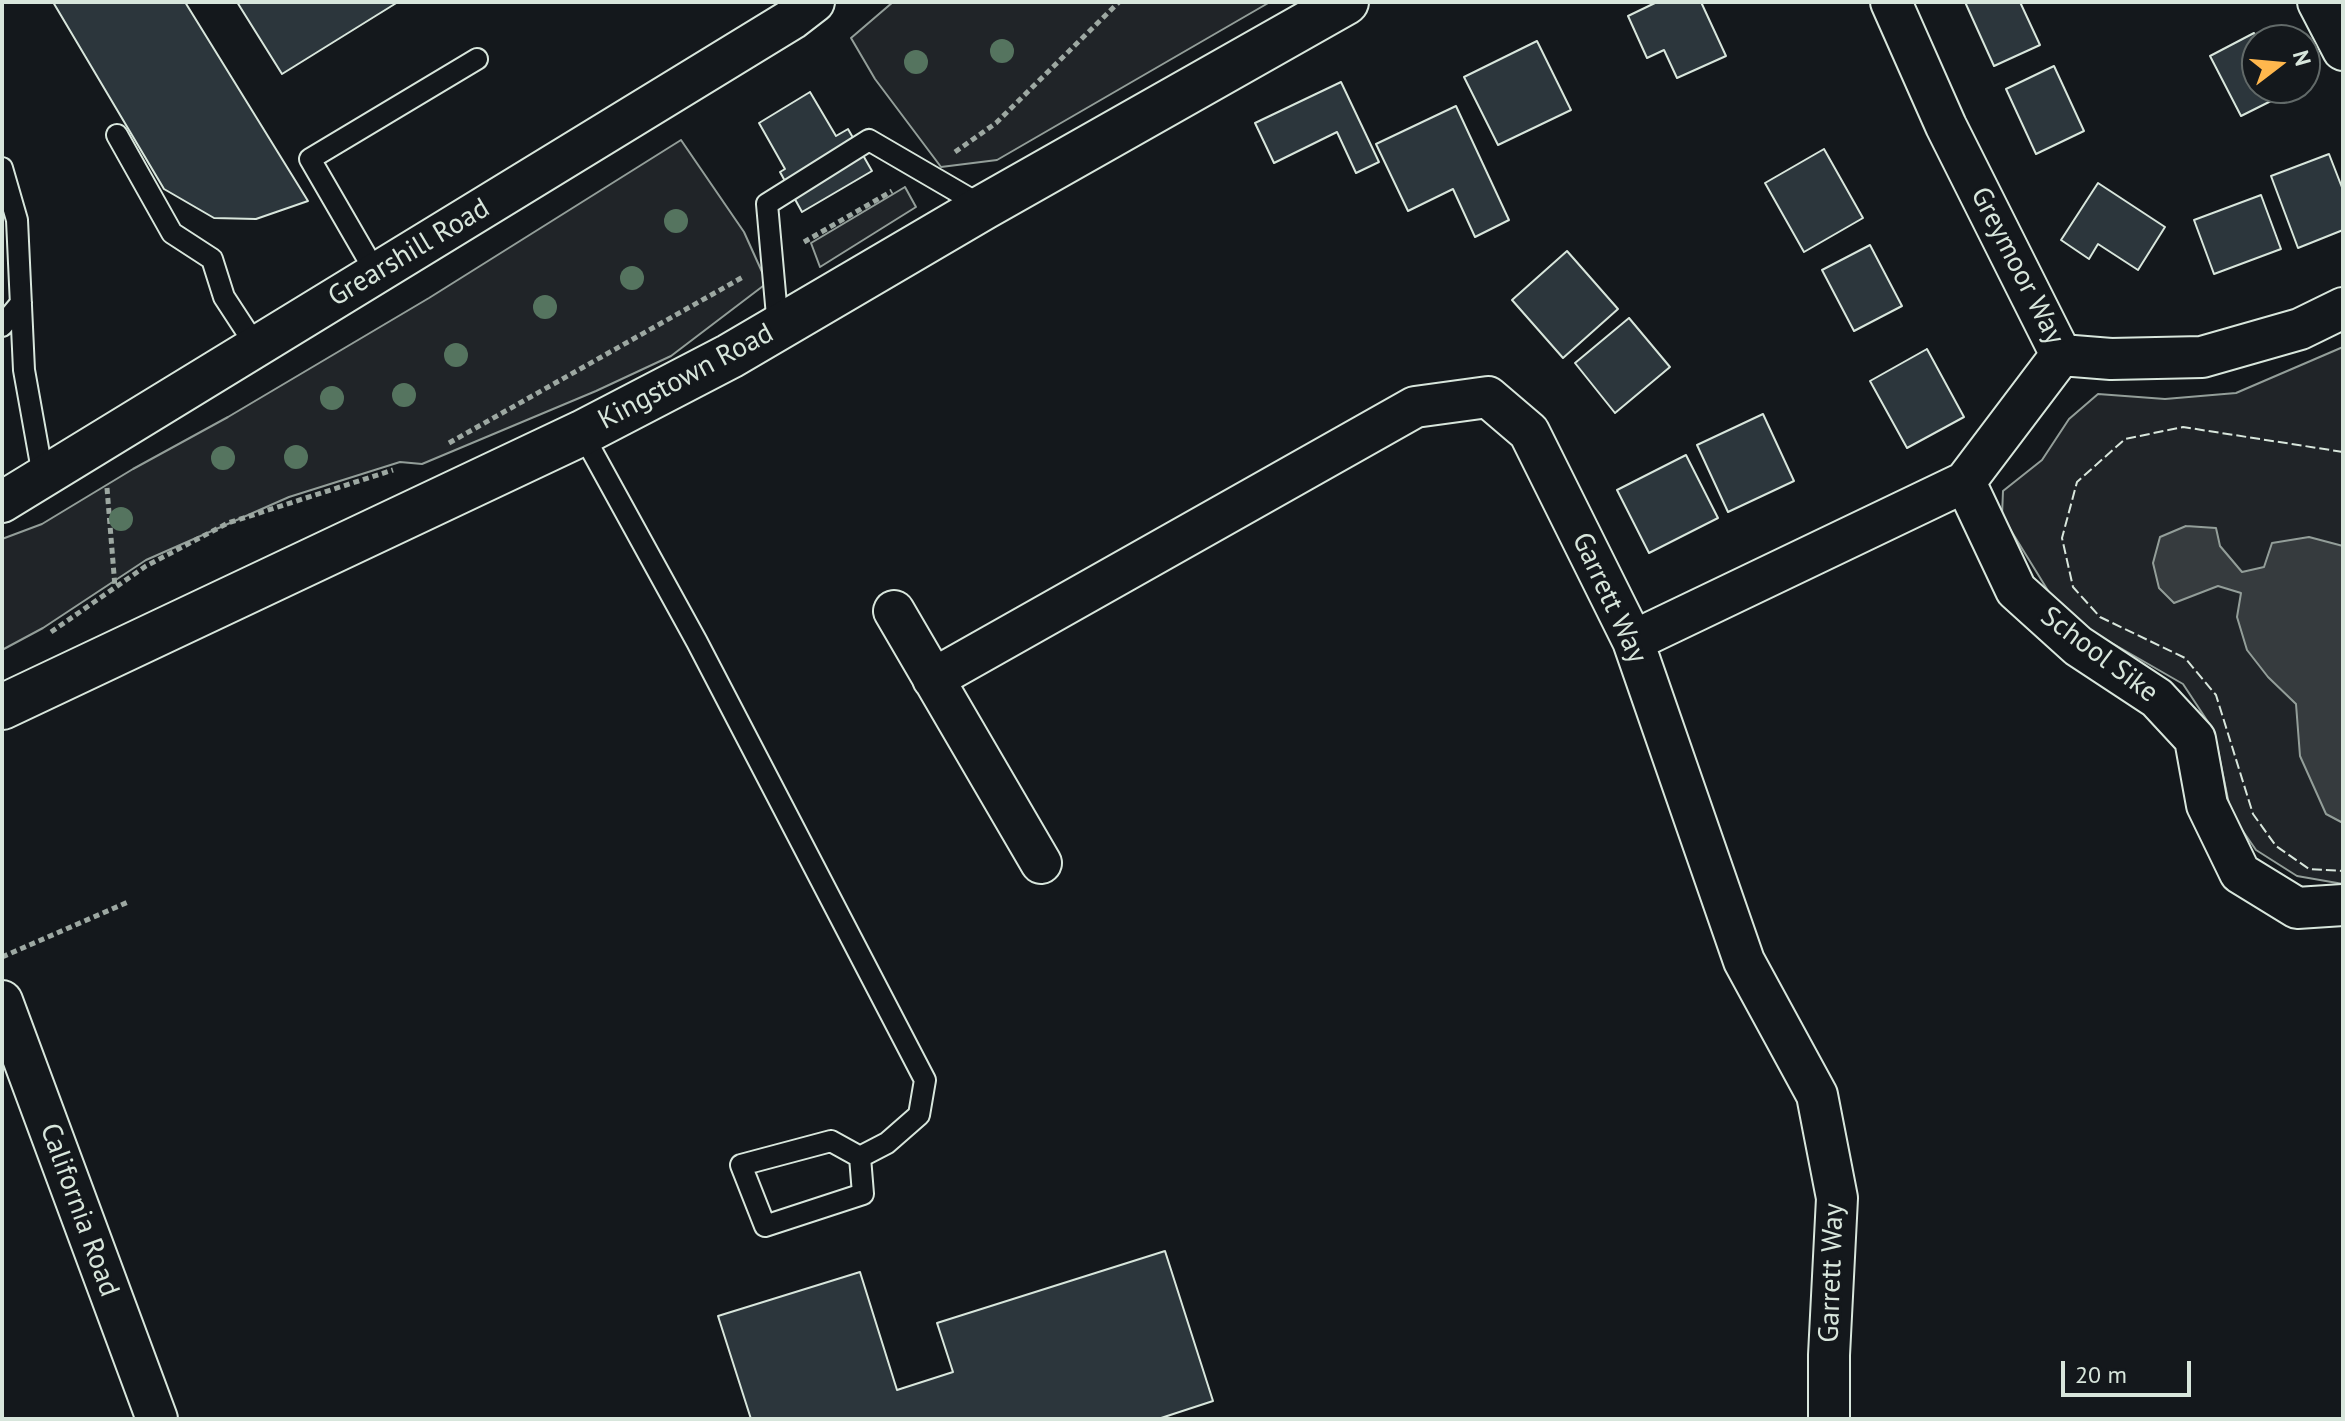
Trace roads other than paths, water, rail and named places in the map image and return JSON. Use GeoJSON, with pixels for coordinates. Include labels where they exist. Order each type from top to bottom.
{"type":"FeatureCollection","features":[{"type":"Feature","properties":{"kind":"main road","name":"Kingstown Road"},"geometry":{"type":"LineString","coordinates":[[2,707],[582,433],[730,356],[984,207],[1346,2]]}},
{"type":"Feature","properties":{"kind":"street","name":"Greymoor Way"},"geometry":{"type":"LineString","coordinates":[[1891,2],[1946,126],[2061,355],[2111,359],[2202,357],[2300,329],[2343,308]]}},
{"type":"Feature","properties":{"kind":"street"},"geometry":{"type":"LineString","coordinates":[[2318,2],[2343,50]]}},
{"type":"Feature","properties":{"kind":"street","name":"Grearshill Road"},"geometry":{"type":"LineString","coordinates":[[2,502],[376,273],[796,8]]}},
{"type":"Feature","properties":{"kind":"street"},"geometry":{"type":"LineString","coordinates":[[1633,641],[1965,482],[2061,355]]}},
{"type":"Feature","properties":{"kind":"street","name":"Garrett Way"},"geometry":{"type":"LineString","coordinates":[[933,679],[1415,407],[1488,397],[1529,432],[1633,641],[1744,961],[1817,1095],[1837,1198],[1829,1419]]}},
{"type":"Feature","properties":{"kind":"street","name":"School Sike"},"geometry":{"type":"LineString","coordinates":[[1965,482],[2016,590],[2078,646],[2157,698],[2195,739],[2207,805],[2240,873],[2297,908],[2343,905]]}},
{"type":"Feature","properties":{"kind":"street"},"geometry":{"type":"LineString","coordinates":[[894,611],[1041,863]]}},
{"type":"Feature","properties":{"kind":"street","name":"California Road"},"geometry":{"type":"LineString","coordinates":[[2,1001],[157,1419]]}},
{"type":"Feature","properties":{"kind":"lane"},"geometry":{"type":"LineString","coordinates":[[376,273],[310,159],[477,59]]}},
{"type":"Feature","properties":{"kind":"lane"},"geometry":{"type":"LineString","coordinates":[[117,135],[172,233],[212,259],[224,297],[256,346]]}},
{"type":"Feature","properties":{"kind":"lane"},"geometry":{"type":"LineString","coordinates":[[778,327],[767,204],[869,140],[984,207]]}},
{"type":"Feature","properties":{"kind":"lane"},"geometry":{"type":"LineString","coordinates":[[2,168],[17,220],[24,370],[43,476]]}},
{"type":"Feature","properties":{"kind":"lane"},"geometry":{"type":"LineString","coordinates":[[2,326],[21,303]]}},
{"type":"Feature","properties":{"kind":"lane"},"geometry":{"type":"LineString","coordinates":[[582,433],[697,642],[925,1080],[919,1115],[887,1143],[860,1157]]}},
{"type":"Feature","properties":{"kind":"lane"},"geometry":{"type":"LineString","coordinates":[[831,1141],[860,1157],[863,1194],[765,1226],[741,1165],[831,1141]]}}]}
